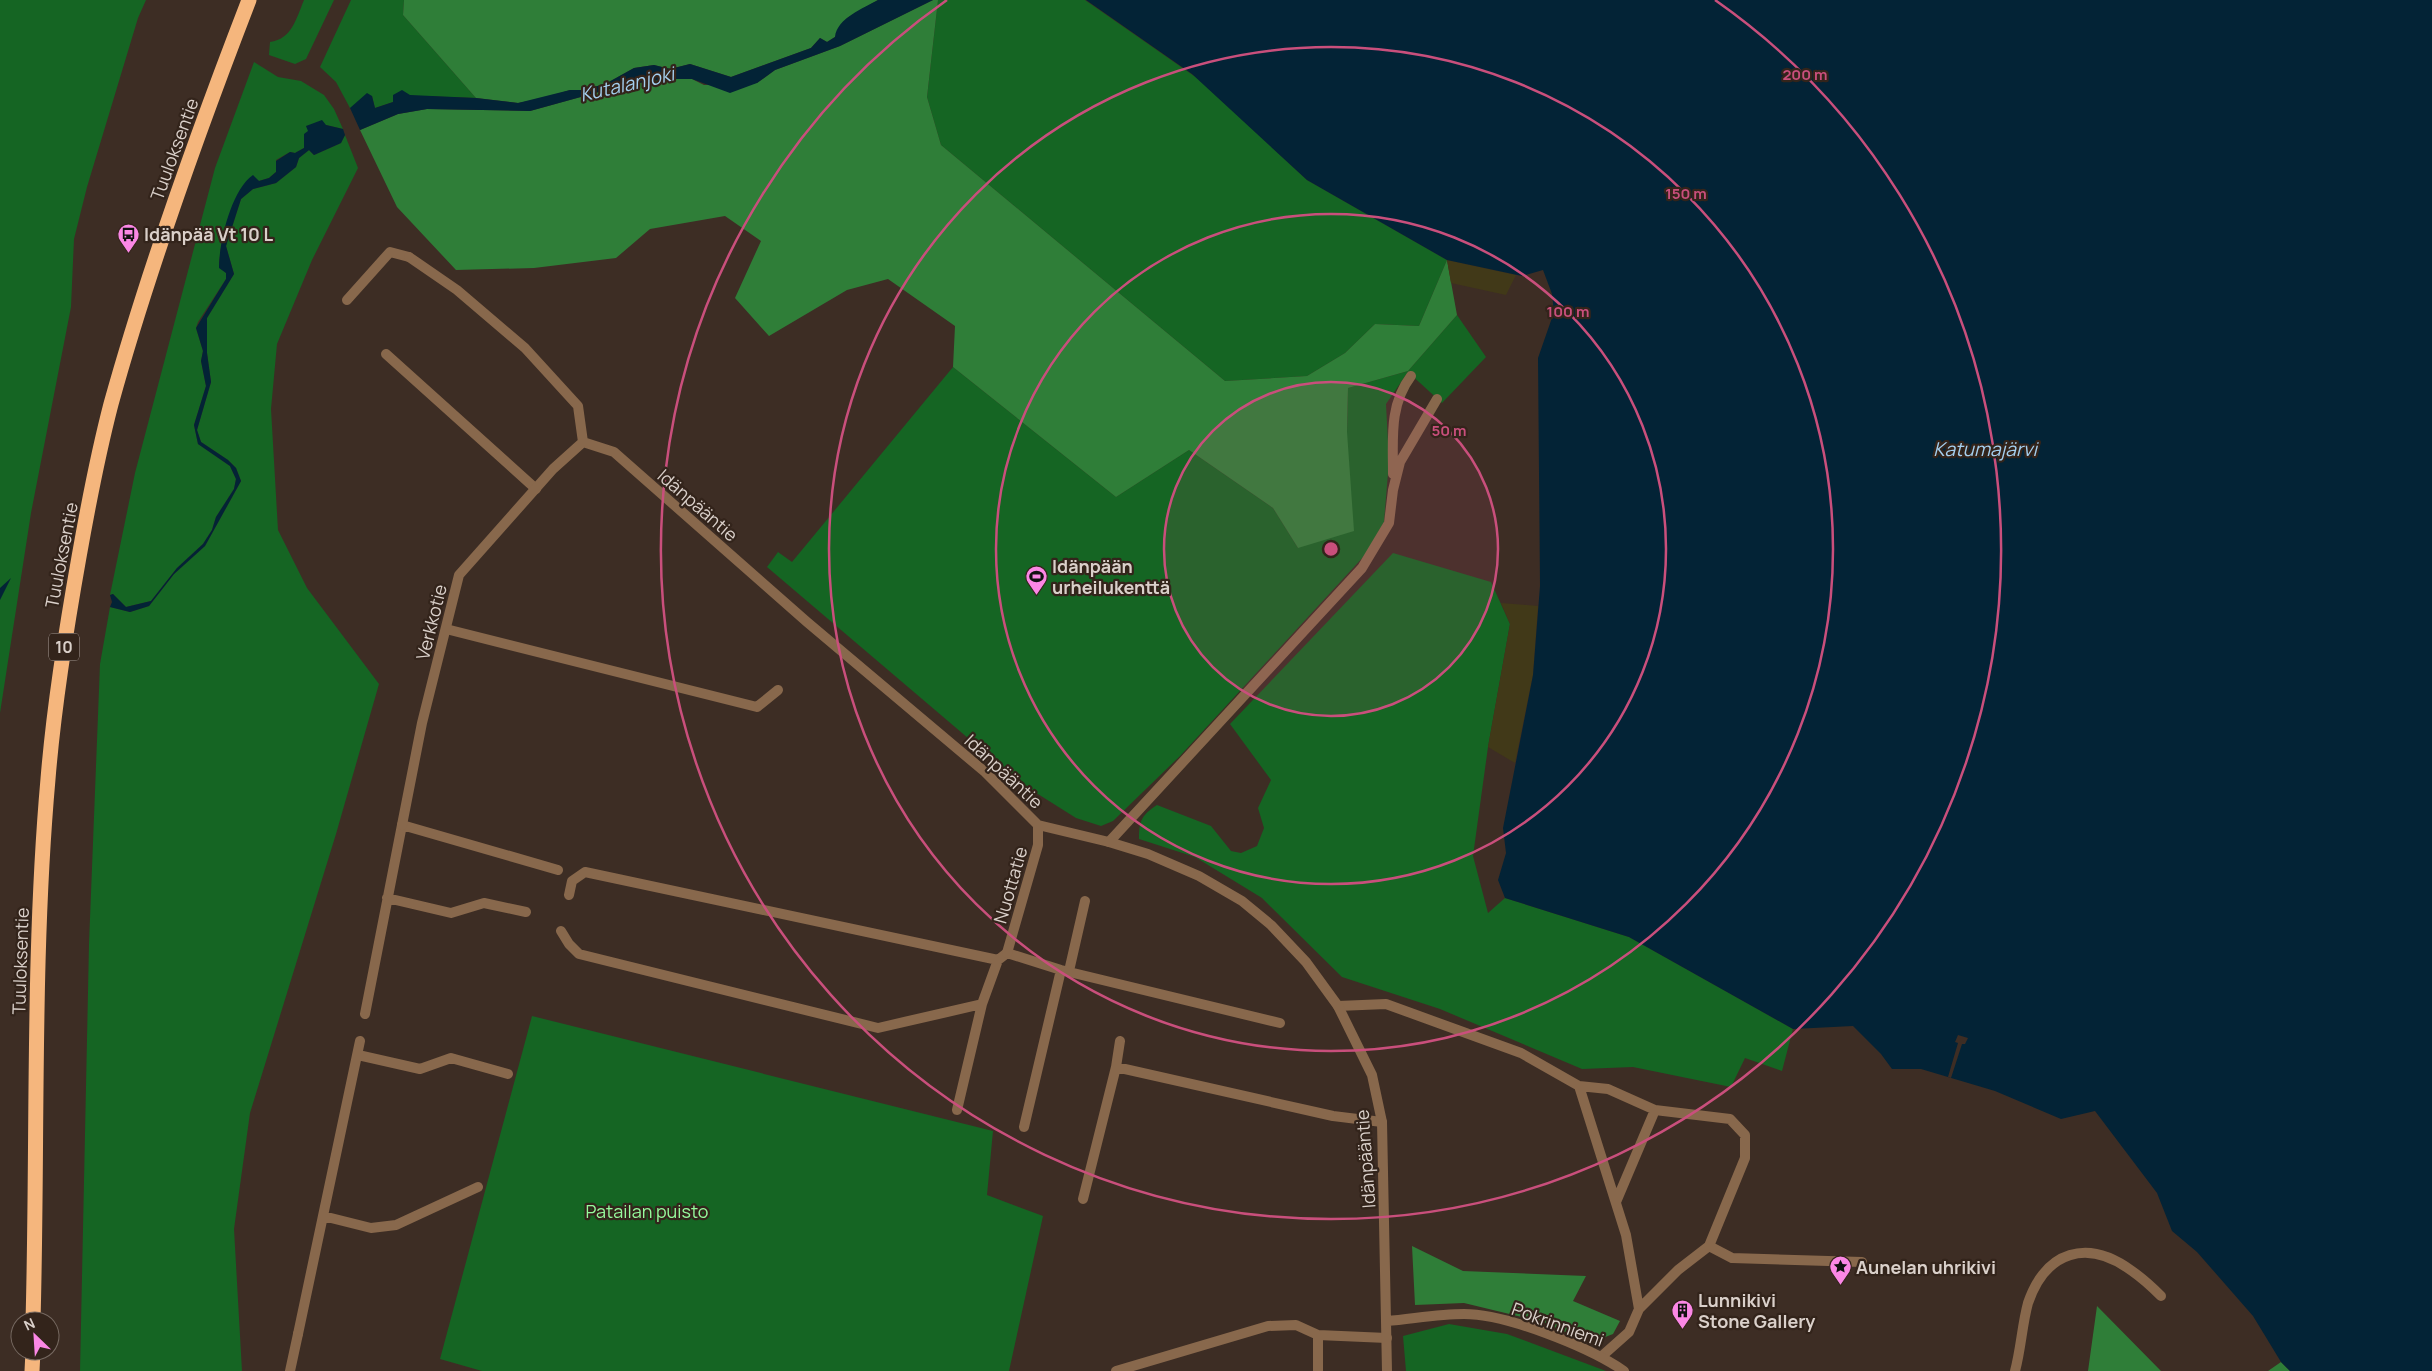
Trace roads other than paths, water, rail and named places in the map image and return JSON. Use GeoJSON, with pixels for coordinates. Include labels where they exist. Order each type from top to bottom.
{"type":"FeatureCollection","features":[{"type":"Feature","properties":{"kind":"highway","name":"Tuuloksentie"},"geometry":{"type":"LineString","coordinates":[[33,1311],[37,994],[41,890],[48,779],[65,637],[86,518],[111,406],[183,176],[249,0]]}},
{"type":"Feature","properties":{"kind":"street"},"geometry":{"type":"LineString","coordinates":[[347,300],[390,252],[409,257],[456,290],[525,348],[578,406],[583,442]]}},
{"type":"Feature","properties":{"kind":"street"},"geometry":{"type":"LineString","coordinates":[[386,354],[536,489]]}},
{"type":"Feature","properties":{"kind":"street"},"geometry":{"type":"LineString","coordinates":[[1109,842],[1362,568],[1389,523],[1393,490],[1393,416],[1404,385],[1411,376]]}},
{"type":"Feature","properties":{"kind":"street"},"geometry":{"type":"LineString","coordinates":[[1393,490],[1400,462],[1437,399]]}},
{"type":"Feature","properties":{"kind":"street","name":"Verkkotie"},"geometry":{"type":"LineString","coordinates":[[365,1014],[422,723],[459,576],[553,468],[583,442]]}},
{"type":"Feature","properties":{"kind":"street","name":"Idänpääntie"},"geometry":{"type":"LineString","coordinates":[[583,442],[614,452],[807,622],[985,772],[1038,825],[1109,842],[1148,854],[1199,876],[1242,900],[1271,924],[1306,962],[1338,1006],[1372,1075],[1382,1122],[1387,1371]]}},
{"type":"Feature","properties":{"kind":"street"},"geometry":{"type":"LineString","coordinates":[[446,629],[757,708],[778,690]]}},
{"type":"Feature","properties":{"kind":"street"},"geometry":{"type":"LineString","coordinates":[[402,825],[558,870]]}},
{"type":"Feature","properties":{"kind":"street","name":"Nuottatie"},"geometry":{"type":"LineString","coordinates":[[1007,952],[1038,844],[1038,825]]}},
{"type":"Feature","properties":{"kind":"street"},"geometry":{"type":"LineString","coordinates":[[569,895],[572,881],[585,872],[998,960]]}},
{"type":"Feature","properties":{"kind":"street"},"geometry":{"type":"LineString","coordinates":[[387,898],[451,913],[484,903],[526,912]]}},
{"type":"Feature","properties":{"kind":"street"},"geometry":{"type":"LineString","coordinates":[[1024,1126],[1085,901]]}},
{"type":"Feature","properties":{"kind":"street"},"geometry":{"type":"LineString","coordinates":[[561,931],[569,944],[580,954],[878,1028],[982,1004]]}},
{"type":"Feature","properties":{"kind":"street"},"geometry":{"type":"LineString","coordinates":[[957,1110],[982,1004],[998,960],[1007,952],[1065,971],[1280,1023]]}},
{"type":"Feature","properties":{"kind":"street"},"geometry":{"type":"LineString","coordinates":[[1338,1006],[1386,1004],[1521,1053],[1579,1086],[1608,1089],[1655,1110],[1730,1119],[1745,1135],[1745,1158],[1709,1246],[1678,1270],[1639,1309],[1629,1332],[1602,1356]]}},
{"type":"Feature","properties":{"kind":"street"},"geometry":{"type":"LineString","coordinates":[[290,1371],[360,1041]]}},
{"type":"Feature","properties":{"kind":"street"},"geometry":{"type":"LineString","coordinates":[[1083,1199],[1116,1067],[1120,1041]]}},
{"type":"Feature","properties":{"kind":"street"},"geometry":{"type":"LineString","coordinates":[[358,1055],[420,1069],[452,1058],[508,1074]]}},
{"type":"Feature","properties":{"kind":"street"},"geometry":{"type":"LineString","coordinates":[[1116,1067],[1333,1116],[1382,1122]]}},
{"type":"Feature","properties":{"kind":"street"},"geometry":{"type":"LineString","coordinates":[[1579,1086],[1626,1235],[1639,1309]]}},
{"type":"Feature","properties":{"kind":"street"},"geometry":{"type":"LineString","coordinates":[[1616,1202],[1655,1110]]}},
{"type":"Feature","properties":{"kind":"street"},"geometry":{"type":"LineString","coordinates":[[323,1216],[371,1228],[396,1225],[478,1187]]}},
{"type":"Feature","properties":{"kind":"street"},"geometry":{"type":"LineString","coordinates":[[1709,1246],[1732,1258],[1862,1262]]}},
{"type":"Feature","properties":{"kind":"street"},"geometry":{"type":"LineString","coordinates":[[2015,1371],[2028,1305],[2039,1277],[2066,1254],[2085,1252],[2109,1258],[2132,1270],[2161,1296]]}},
{"type":"Feature","properties":{"kind":"street","name":"Pokrinniemi"},"geometry":{"type":"LineString","coordinates":[[1387,1321],[1465,1314],[1508,1320],[1602,1356],[1624,1371]]}},
{"type":"Feature","properties":{"kind":"street"},"geometry":{"type":"LineString","coordinates":[[1116,1371],[1268,1326],[1296,1325],[1318,1335],[1387,1338]]}},
{"type":"Feature","properties":{"kind":"street"},"geometry":{"type":"LineString","coordinates":[[1318,1335],[1318,1371]]}},
{"type":"Feature","properties":{"kind":"water","name":"Kutalanjoki"},"geometry":{"type":"Polygon","coordinates":[[[878,0],[933,0],[840,46],[775,70],[757,83],[730,93],[692,79],[667,79],[624,85],[530,111],[427,109],[398,114],[360,130],[350,108],[367,93],[372,96],[375,108],[393,102],[393,95],[402,90],[410,95],[476,98],[518,103],[570,90],[585,90],[607,83],[634,68],[654,65],[670,69],[690,64],[731,77],[811,48],[820,38],[827,42],[835,37],[837,30],[846,19],[878,0]]]}},
{"type":"Feature","properties":{"kind":"water","name":"Katumajärvi"},"geometry":{"type":"Polygon","coordinates":[[[1086,0],[2432,0],[2432,1371],[2290,1371],[2281,1362],[2253,1316],[2197,1252],[2172,1231],[2157,1193],[2095,1111],[2061,1119],[1995,1091],[1921,1069],[1892,1069],[1881,1054],[1853,1026],[1793,1029],[1629,937],[1505,898],[1498,880],[1506,853],[1503,828],[1533,675],[1540,586],[1538,358],[1554,312],[1552,294],[1543,270],[1522,276],[1447,260],[1307,180],[1192,74],[1086,0]]]}},
{"type":"Feature","properties":{"kind":"water"},"geometry":{"type":"Polygon","coordinates":[[[322,120],[326,125],[343,129],[345,135],[341,143],[314,155],[309,150],[299,158],[296,167],[276,183],[253,189],[241,199],[226,246],[234,274],[207,318],[207,353],[211,382],[197,430],[201,442],[228,460],[236,468],[241,481],[205,546],[174,574],[149,606],[130,612],[110,607],[112,602],[110,595],[113,594],[126,607],[151,601],[177,568],[203,544],[212,530],[216,517],[234,489],[236,479],[230,466],[198,444],[194,425],[206,386],[201,361],[203,351],[196,328],[226,279],[226,273],[219,268],[221,245],[228,218],[238,192],[253,175],[259,181],[269,178],[276,172],[276,161],[290,152],[295,153],[304,148],[304,134],[308,131],[306,126],[322,120]]]}},
{"type":"Feature","properties":{"kind":"water"},"geometry":{"type":"Polygon","coordinates":[[[11,578],[0,600],[0,588],[11,578]]]}},
{"type":"Feature","properties":{"kind":"place","name":"Idänpää Vt 10 L"},"geometry":{"type":"Point","coordinates":[128,253]}},
{"type":"Feature","properties":{"kind":"place","name":"Idänpään urheilukenttä"},"geometry":{"type":"Point","coordinates":[1036,595]}},
{"type":"Feature","properties":{"kind":"place","name":"Aunelan uhrikivi"},"geometry":{"type":"Point","coordinates":[1840,1286]}},
{"type":"Feature","properties":{"kind":"place","name":"Lunnikivi Stone Gallery"},"geometry":{"type":"Point","coordinates":[1682,1329]}},
{"type":"Feature","properties":{"kind":"park label","name":"Patailan puisto"},"geometry":{"type":"Point","coordinates":[647,1211]}}]}
